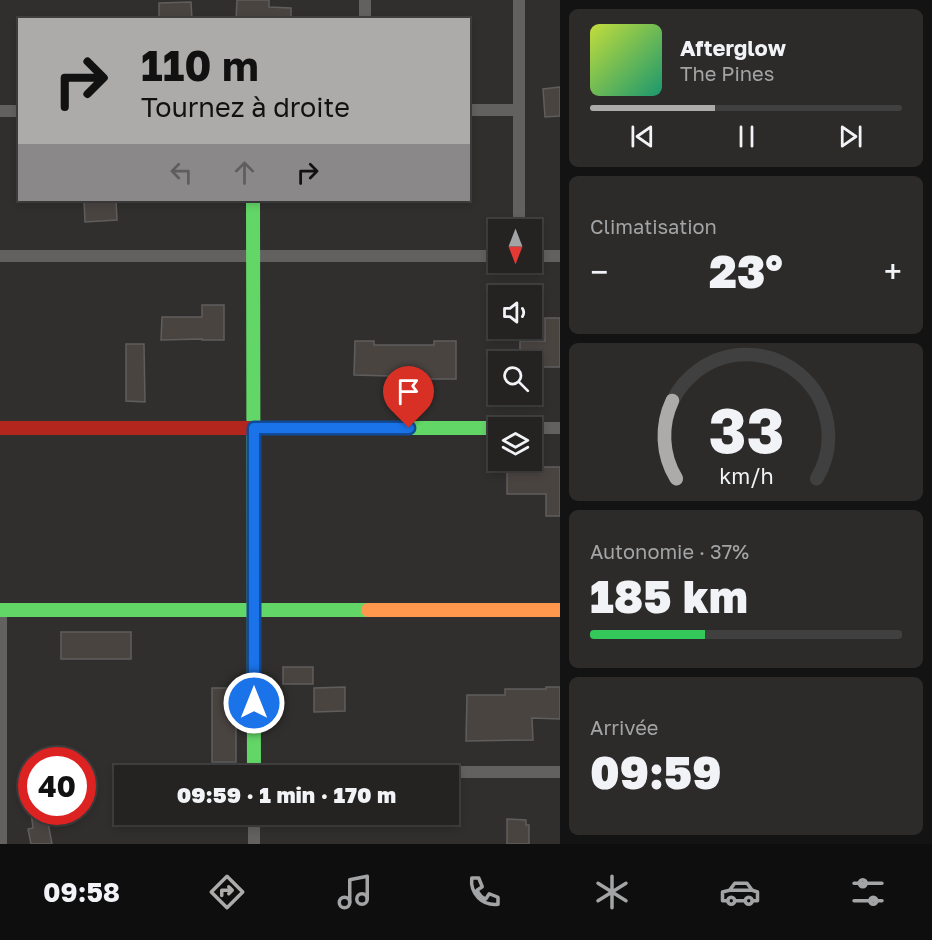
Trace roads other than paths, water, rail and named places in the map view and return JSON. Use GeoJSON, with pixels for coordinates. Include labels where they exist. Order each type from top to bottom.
{"type":"FeatureCollection","features":[{"type":"Feature","properties":{"kind":"street"},"geometry":{"type":"LineString","coordinates":[[365,0],[365,18]]}},
{"type":"Feature","properties":{"kind":"street"},"geometry":{"type":"LineString","coordinates":[[519,0],[519,219]]}},
{"type":"Feature","properties":{"kind":"street"},"geometry":{"type":"LineString","coordinates":[[470,110],[519,110]]}},
{"type":"Feature","properties":{"kind":"street"},"geometry":{"type":"LineString","coordinates":[[0,111],[18,111]]}},
{"type":"Feature","properties":{"kind":"street"},"geometry":{"type":"LineString","coordinates":[[254,201],[254,765]]}},
{"type":"Feature","properties":{"kind":"street"},"geometry":{"type":"LineString","coordinates":[[0,256],[488,256]]}},
{"type":"Feature","properties":{"kind":"street"},"geometry":{"type":"LineString","coordinates":[[542,256],[560,256]]}},
{"type":"Feature","properties":{"kind":"street"},"geometry":{"type":"LineString","coordinates":[[0,428],[488,428]]}},
{"type":"Feature","properties":{"kind":"street"},"geometry":{"type":"LineString","coordinates":[[542,428],[560,428]]}},
{"type":"Feature","properties":{"kind":"street"},"geometry":{"type":"LineString","coordinates":[[1,844],[0,610],[560,610]]}},
{"type":"Feature","properties":{"kind":"street"},"geometry":{"type":"LineString","coordinates":[[459,773],[560,772]]}},
{"type":"Feature","properties":{"kind":"street"},"geometry":{"type":"LineString","coordinates":[[254,825],[254,844]]}}]}
